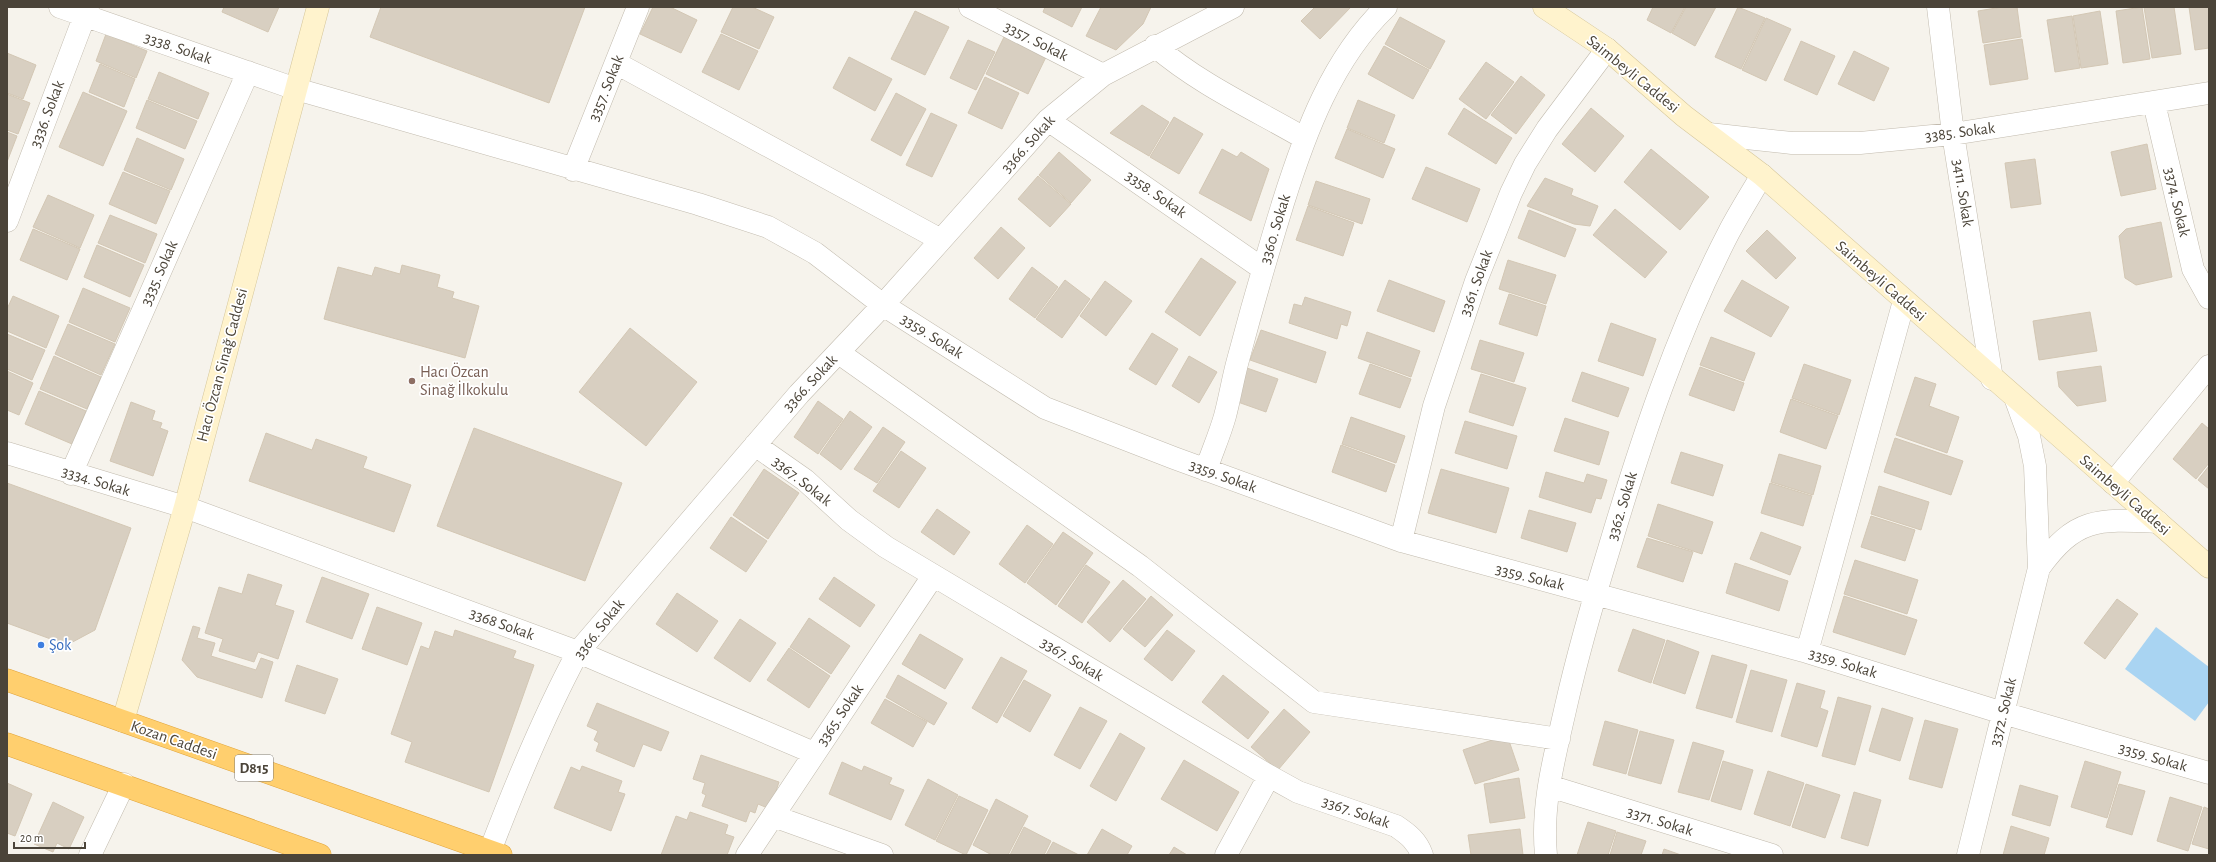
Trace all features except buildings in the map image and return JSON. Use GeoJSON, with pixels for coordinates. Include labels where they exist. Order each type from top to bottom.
{"type":"FeatureCollection","features":[{"type":"Feature","properties":{"kind":"highway","name":"Kozan Caddesi"},"geometry":{"type":"LineString","coordinates":[[7,680],[495,853]]}},
{"type":"Feature","properties":{"kind":"highway"},"geometry":{"type":"LineString","coordinates":[[7,744],[124,784],[320,855]]}},
{"type":"Feature","properties":{"kind":"main road","name":"Hacı Özcan Sinağ Caddesi"},"geometry":{"type":"LineString","coordinates":[[123,721],[184,507],[318,7]]}},
{"type":"Feature","properties":{"kind":"main road","name":"Saimbeyli Caddesi"},"geometry":{"type":"LineString","coordinates":[[1544,7],[1607,49],[1684,116],[1762,176],[2016,400],[2209,567]]}},
{"type":"Feature","properties":{"kind":"street","name":"3338. Sokak"},"geometry":{"type":"LineString","coordinates":[[60,7],[86,11],[296,89],[573,170]]}},
{"type":"Feature","properties":{"kind":"street","name":"3357. Sokak"},"geometry":{"type":"LineString","coordinates":[[573,170],[638,7]]}},
{"type":"Feature","properties":{"kind":"street","name":"3357. Sokak"},"geometry":{"type":"LineString","coordinates":[[970,7],[1103,74]]}},
{"type":"Feature","properties":{"kind":"street","name":"3366. Sokak"},"geometry":{"type":"LineString","coordinates":[[495,853],[524,764],[554,697],[578,652],[799,394],[883,305],[1048,120],[1103,74],[1233,7]]}},
{"type":"Feature","properties":{"kind":"street","name":"3360. Sokak"},"geometry":{"type":"LineString","coordinates":[[1206,470],[1225,417],[1262,269],[1304,138],[1341,65],[1374,18],[1386,7]]}},
{"type":"Feature","properties":{"kind":"street","name":"3411. Sokak"},"geometry":{"type":"LineString","coordinates":[[1938,7],[1954,134],[1992,379]]}},
{"type":"Feature","properties":{"kind":"street","name":"3336. Sokak"},"geometry":{"type":"LineString","coordinates":[[7,221],[86,11]]}},
{"type":"Feature","properties":{"kind":"street"},"geometry":{"type":"LineString","coordinates":[[1156,46],[1171,59],[1208,83],[1304,138]]}},
{"type":"Feature","properties":{"kind":"street","name":"3361. Sokak"},"geometry":{"type":"LineString","coordinates":[[1401,542],[1434,406],[1476,281],[1511,192],[1525,164],[1547,129],[1607,49]]}},
{"type":"Feature","properties":{"kind":"street"},"geometry":{"type":"LineString","coordinates":[[616,63],[942,240]]}},
{"type":"Feature","properties":{"kind":"street","name":"3335. Sokak"},"geometry":{"type":"LineString","coordinates":[[71,474],[248,72]]}},
{"type":"Feature","properties":{"kind":"street","name":"3385. Sokak"},"geometry":{"type":"LineString","coordinates":[[1709,134],[1792,143],[1860,143],[1954,134],[2209,93]]}},
{"type":"Feature","properties":{"kind":"street","name":"3374. Sokak"},"geometry":{"type":"LineString","coordinates":[[2154,103],[2193,269],[2209,298]]}},
{"type":"Feature","properties":{"kind":"street","name":"3358. Sokak"},"geometry":{"type":"LineString","coordinates":[[1048,120],[1262,269]]}},
{"type":"Feature","properties":{"kind":"street","name":"3359. Sokak"},"geometry":{"type":"LineString","coordinates":[[573,170],[698,204],[768,227],[815,253],[883,305],[1045,408],[1206,470],[1401,542],[1492,568],[1596,593],[1807,652],[2003,713],[2209,773]]}},
{"type":"Feature","properties":{"kind":"street","name":"3362. Sokak"},"geometry":{"type":"LineString","coordinates":[[1546,855],[1544,830],[1549,786],[1575,664],[1651,418],[1676,352],[1729,232],[1762,176]]}},
{"type":"Feature","properties":{"kind":"street"},"geometry":{"type":"LineString","coordinates":[[1807,652],[1904,301]]}},
{"type":"Feature","properties":{"kind":"street"},"geometry":{"type":"LineString","coordinates":[[838,352],[1140,566],[1314,702],[1559,739]]}},
{"type":"Feature","properties":{"kind":"street"},"geometry":{"type":"LineString","coordinates":[[2113,483],[2209,366]]}},
{"type":"Feature","properties":{"kind":"street"},"geometry":{"type":"LineString","coordinates":[[2016,400],[2029,436],[2035,466],[2039,568]]}},
{"type":"Feature","properties":{"kind":"street","name":"3367. Sokak"},"geometry":{"type":"LineString","coordinates":[[755,445],[805,480],[868,535],[934,576],[1268,776],[1298,792],[1382,820],[1410,835],[1419,846],[1422,855]]}},
{"type":"Feature","properties":{"kind":"street","name":"3334. Sokak"},"geometry":{"type":"LineString","coordinates":[[7,453],[71,474],[184,507]]}},
{"type":"Feature","properties":{"kind":"street","name":"3368 Sokak"},"geometry":{"type":"LineString","coordinates":[[184,507],[578,652],[814,753]]}},
{"type":"Feature","properties":{"kind":"street"},"geometry":{"type":"LineString","coordinates":[[2039,568],[2062,539],[2088,525],[2118,521],[2158,522]]}},
{"type":"Feature","properties":{"kind":"street","name":"3372. Sokak"},"geometry":{"type":"LineString","coordinates":[[1968,855],[2039,568]]}},
{"type":"Feature","properties":{"kind":"street","name":"3365. Sokak"},"geometry":{"type":"LineString","coordinates":[[747,855],[934,576]]}},
{"type":"Feature","properties":{"kind":"street"},"geometry":{"type":"LineString","coordinates":[[1226,855],[1268,776]]}},
{"type":"Feature","properties":{"kind":"street"},"geometry":{"type":"LineString","coordinates":[[90,855],[124,784]]}},
{"type":"Feature","properties":{"kind":"street","name":"3371. Sokak"},"geometry":{"type":"LineString","coordinates":[[1549,786],[1772,855]]}},
{"type":"Feature","properties":{"kind":"street"},"geometry":{"type":"LineString","coordinates":[[773,816],[882,855]]}},
{"type":"Feature","properties":{"kind":"water"},"geometry":{"type":"Polygon","coordinates":[[[2156,627],[2209,667],[2209,702],[2195,721],[2125,669],[2156,627]]]}},
{"type":"Feature","properties":{"kind":"place","name":"Hacı Özcan Sinağ İlkokulu"},"geometry":{"type":"Point","coordinates":[412,381]}},
{"type":"Feature","properties":{"kind":"place","name":"Şok"},"geometry":{"type":"Point","coordinates":[41,645]}}]}
